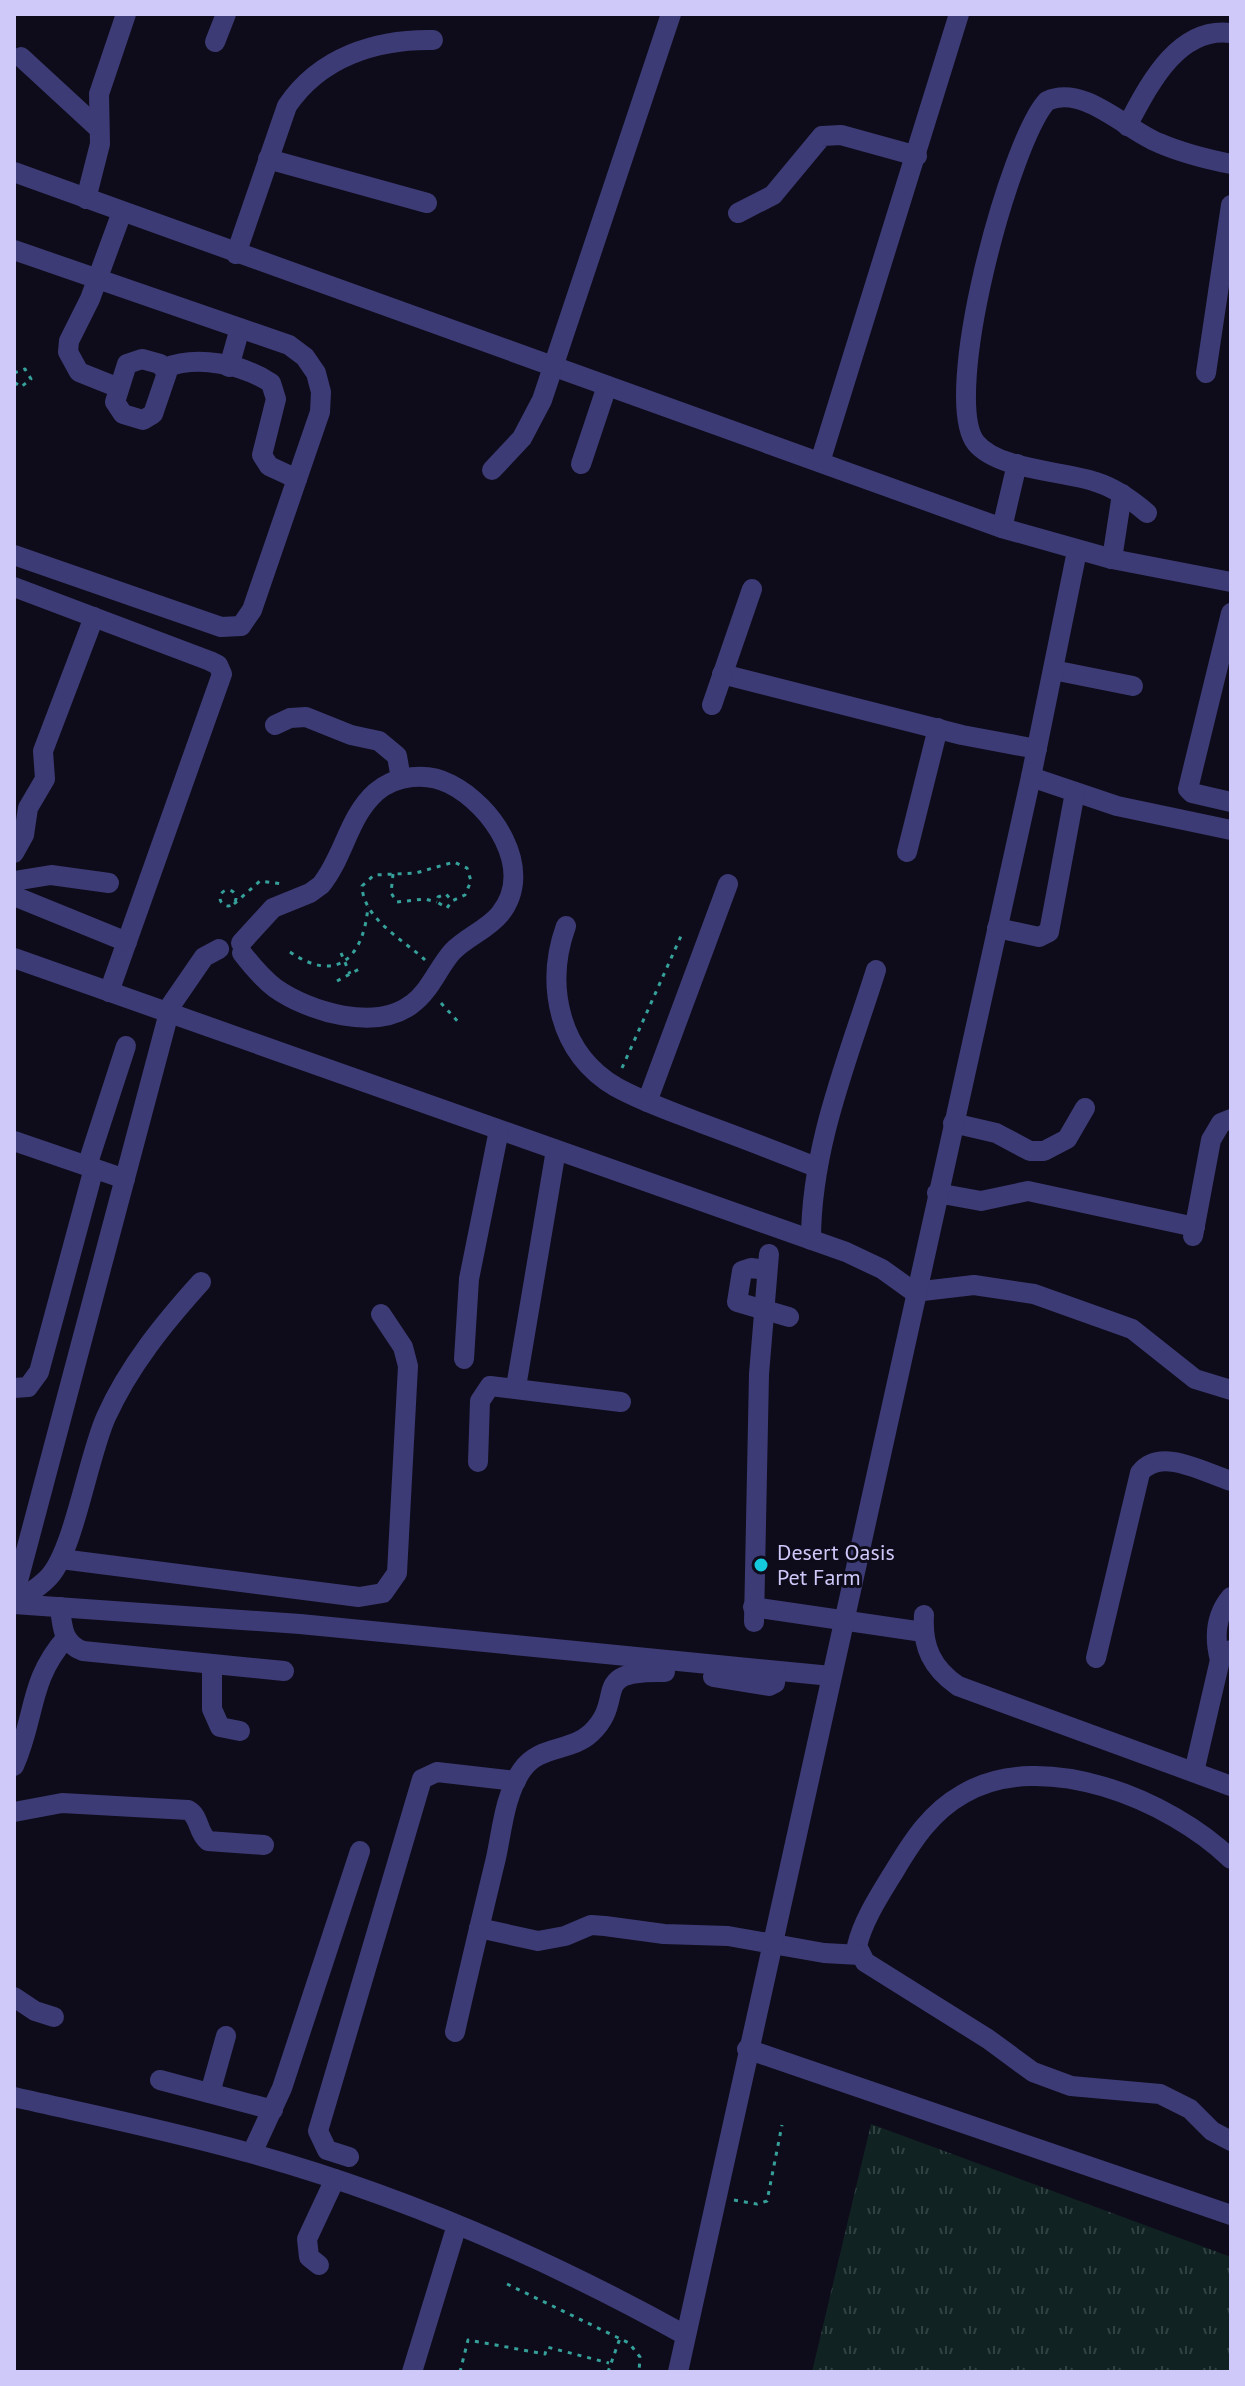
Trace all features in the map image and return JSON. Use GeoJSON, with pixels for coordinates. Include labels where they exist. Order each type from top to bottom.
{"type":"FeatureCollection","features":[{"type":"Feature","properties":{"kind":"street"},"geometry":{"type":"LineString","coordinates":[[86,199],[99,155],[99,94],[126,14]]}},
{"type":"Feature","properties":{"kind":"street"},"geometry":{"type":"LineString","coordinates":[[215,42],[226,14]]}},
{"type":"Feature","properties":{"kind":"street"},"geometry":{"type":"LineString","coordinates":[[492,470],[515,447],[533,420],[671,14]]}},
{"type":"Feature","properties":{"kind":"street"},"geometry":{"type":"LineString","coordinates":[[820,462],[959,14]]}},
{"type":"Feature","properties":{"kind":"street"},"geometry":{"type":"LineString","coordinates":[[1127,126],[1154,76],[1170,57],[1207,34],[1231,33]]}},
{"type":"Feature","properties":{"kind":"street"},"geometry":{"type":"LineString","coordinates":[[236,254],[287,106],[311,77],[352,53],[378,44],[433,40]]}},
{"type":"Feature","properties":{"kind":"street"},"geometry":{"type":"LineString","coordinates":[[21,57],[98,128]]}},
{"type":"Feature","properties":{"kind":"street"},"geometry":{"type":"LineString","coordinates":[[1147,513],[1122,494],[1095,481],[1017,464],[992,456],[976,444],[967,426],[966,394],[976,299],[1022,147],[1040,109],[1057,96],[1079,99],[1187,154],[1231,164]]}},
{"type":"Feature","properties":{"kind":"street"},"geometry":{"type":"LineString","coordinates":[[738,213],[773,195],[822,136],[841,135],[917,156]]}},
{"type":"Feature","properties":{"kind":"street"},"geometry":{"type":"LineString","coordinates":[[268,159],[427,203]]}},
{"type":"Feature","properties":{"kind":"street"},"geometry":{"type":"LineString","coordinates":[[14,172],[1002,528],[1077,551],[1231,582]]}},
{"type":"Feature","properties":{"kind":"street"},"geometry":{"type":"LineString","coordinates":[[1206,373],[1231,205]]}},
{"type":"Feature","properties":{"kind":"street"},"geometry":{"type":"LineString","coordinates":[[119,388],[79,372],[68,352],[69,341],[122,212]]}},
{"type":"Feature","properties":{"kind":"street"},"geometry":{"type":"LineString","coordinates":[[14,250],[289,345],[305,357],[316,373],[321,392],[320,412],[248,619],[231,629],[14,555]]}},
{"type":"Feature","properties":{"kind":"street"},"geometry":{"type":"LineString","coordinates":[[229,367],[240,328]]}},
{"type":"Feature","properties":{"kind":"street"},"geometry":{"type":"LineString","coordinates":[[165,368],[166,379],[148,418],[138,420],[119,411],[115,402],[131,360],[142,359],[165,368],[191,361],[263,377],[275,389],[274,412],[262,455],[269,466],[297,479]]}},
{"type":"Feature","properties":{"kind":"street"},"geometry":{"type":"LineString","coordinates":[[581,464],[607,386]]}},
{"type":"Feature","properties":{"kind":"street"},"geometry":{"type":"LineString","coordinates":[[1002,528],[1017,464]]}},
{"type":"Feature","properties":{"kind":"street"},"geometry":{"type":"LineString","coordinates":[[1112,559],[1122,494]]}},
{"type":"Feature","properties":{"kind":"street"},"geometry":{"type":"LineString","coordinates":[[678,2372],[914,1292],[1031,777],[1077,551]]}},
{"type":"Feature","properties":{"kind":"street"},"geometry":{"type":"LineString","coordinates":[[14,587],[210,661],[218,665],[222,674],[109,992]]}},
{"type":"Feature","properties":{"kind":"street"},"geometry":{"type":"LineString","coordinates":[[712,705],[752,589]]}},
{"type":"Feature","properties":{"kind":"street"},"geometry":{"type":"LineString","coordinates":[[1231,613],[1188,789],[1192,793],[1231,802]]}},
{"type":"Feature","properties":{"kind":"street"},"geometry":{"type":"LineString","coordinates":[[14,853],[24,835],[28,808],[45,779],[43,751],[94,617]]}},
{"type":"Feature","properties":{"kind":"street"},"geometry":{"type":"LineString","coordinates":[[1053,670],[1133,686]]}},
{"type":"Feature","properties":{"kind":"street"},"geometry":{"type":"LineString","coordinates":[[722,674],[938,728],[1037,749]]}},
{"type":"Feature","properties":{"kind":"street"},"geometry":{"type":"LineString","coordinates":[[275,725],[290,718],[306,717],[343,733],[379,741],[397,756],[401,779]]}},
{"type":"Feature","properties":{"kind":"street"},"geometry":{"type":"LineString","coordinates":[[907,852],[938,728]]}},
{"type":"Feature","properties":{"kind":"street"},"geometry":{"type":"LineString","coordinates":[[14,1596],[174,998],[198,964],[219,949],[229,960],[273,908],[310,893],[321,885],[365,803],[379,790],[401,779],[420,776],[441,779],[461,789],[479,803],[495,822],[510,857],[510,889],[501,913],[467,938],[414,1003],[396,1014],[377,1018],[357,1017],[287,994],[257,972],[242,948]]}},
{"type":"Feature","properties":{"kind":"street"},"geometry":{"type":"LineString","coordinates":[[1031,777],[1117,806],[1231,830]]}},
{"type":"Feature","properties":{"kind":"street"},"geometry":{"type":"LineString","coordinates":[[997,928],[1039,937],[1049,932],[1075,792]]}},
{"type":"Feature","properties":{"kind":"street"},"geometry":{"type":"LineString","coordinates":[[14,881],[51,875],[109,883]]}},
{"type":"Feature","properties":{"kind":"street"},"geometry":{"type":"LineString","coordinates":[[647,1102],[728,884]]}},
{"type":"Feature","properties":{"kind":"street"},"geometry":{"type":"LineString","coordinates":[[14,896],[127,942]]}},
{"type":"Feature","properties":{"kind":"street"},"geometry":{"type":"LineString","coordinates":[[566,926],[556,953],[554,984],[559,1014],[581,1054],[614,1086],[647,1102],[816,1167]]}},
{"type":"Feature","properties":{"kind":"street"},"geometry":{"type":"LineString","coordinates":[[14,958],[811,1240],[874,1264],[914,1292],[974,1285],[1034,1294],[1132,1329],[1195,1379],[1231,1390]]}},
{"type":"Feature","properties":{"kind":"street"},"geometry":{"type":"LineString","coordinates":[[811,1240],[816,1167],[876,970]]}},
{"type":"Feature","properties":{"kind":"street"},"geometry":{"type":"LineString","coordinates":[[14,1388],[28,1387],[39,1372],[90,1167],[126,1046]]}},
{"type":"Feature","properties":{"kind":"street"},"geometry":{"type":"LineString","coordinates":[[953,1123],[996,1133],[1030,1151],[1044,1151],[1067,1139],[1085,1108]]}},
{"type":"Feature","properties":{"kind":"street"},"geometry":{"type":"LineString","coordinates":[[937,1193],[981,1201],[1019,1192],[1037,1192],[1194,1231],[1211,1140],[1221,1123],[1231,1119]]}},
{"type":"Feature","properties":{"kind":"street"},"geometry":{"type":"LineString","coordinates":[[464,1359],[471,1266],[499,1130]]}},
{"type":"Feature","properties":{"kind":"street"},"geometry":{"type":"LineString","coordinates":[[14,1141],[125,1179]]}},
{"type":"Feature","properties":{"kind":"street"},"geometry":{"type":"LineString","coordinates":[[516,1387],[556,1150]]}},
{"type":"Feature","properties":{"kind":"street"},"geometry":{"type":"LineString","coordinates":[[768,1262],[742,1271],[736,1300],[741,1306],[789,1317]]}},
{"type":"Feature","properties":{"kind":"street"},"geometry":{"type":"LineString","coordinates":[[14,1604],[50,1577],[61,1559],[87,1468],[107,1416],[132,1368],[164,1323],[201,1282]]}},
{"type":"Feature","properties":{"kind":"street"},"geometry":{"type":"LineString","coordinates":[[765,1312],[759,1374],[753,1614],[923,1624],[933,1664],[958,1686],[1231,1786]]}},
{"type":"Feature","properties":{"kind":"street"},"geometry":{"type":"LineString","coordinates":[[61,1559],[359,1597],[383,1593],[397,1573],[408,1366],[394,1329],[381,1314]]}},
{"type":"Feature","properties":{"kind":"street"},"geometry":{"type":"LineString","coordinates":[[478,1462],[483,1393],[490,1386],[621,1402]]}},
{"type":"Feature","properties":{"kind":"street"},"geometry":{"type":"LineString","coordinates":[[1096,1658],[1140,1473],[1145,1466],[1162,1460],[1231,1481]]}},
{"type":"Feature","properties":{"kind":"street"},"geometry":{"type":"LineString","coordinates":[[1194,1772],[1225,1655],[1216,1631],[1219,1616],[1231,1597]]}},
{"type":"Feature","properties":{"kind":"street"},"geometry":{"type":"LineString","coordinates":[[14,1604],[314,1625],[831,1676]]}},
{"type":"Feature","properties":{"kind":"street"},"geometry":{"type":"LineString","coordinates":[[60,1607],[66,1638],[73,1648],[83,1651],[284,1671]]}},
{"type":"Feature","properties":{"kind":"street"},"geometry":{"type":"LineString","coordinates":[[14,1766],[22,1747],[36,1683],[66,1638]]}},
{"type":"Feature","properties":{"kind":"street"},"geometry":{"type":"LineString","coordinates":[[212,1664],[214,1719],[220,1727],[240,1731]]}},
{"type":"Feature","properties":{"kind":"street"},"geometry":{"type":"LineString","coordinates":[[455,2032],[516,1781],[522,1770],[541,1753],[575,1743],[593,1732],[611,1686],[627,1673],[668,1672],[769,1686],[775,1683],[776,1671]]}},
{"type":"Feature","properties":{"kind":"street"},"geometry":{"type":"LineString","coordinates":[[349,2157],[322,2145],[319,2124],[422,1779],[437,1772],[516,1781]]}},
{"type":"Feature","properties":{"kind":"street"},"geometry":{"type":"LineString","coordinates":[[860,1955],[859,1937],[910,1844],[943,1807],[987,1782],[1036,1776],[1111,1789],[1181,1819],[1231,1859]]}},
{"type":"Feature","properties":{"kind":"street"},"geometry":{"type":"LineString","coordinates":[[14,1812],[73,1803],[188,1810],[196,1817],[199,1830],[208,1841],[264,1845]]}},
{"type":"Feature","properties":{"kind":"street"},"geometry":{"type":"LineString","coordinates":[[252,2153],[273,2110],[360,1851]]}},
{"type":"Feature","properties":{"kind":"street"},"geometry":{"type":"LineString","coordinates":[[479,1928],[538,1941],[565,1936],[591,1925],[664,1934],[728,1936],[860,1955],[1033,2072],[1071,2086],[1160,2094],[1190,2109],[1212,2131],[1231,2141]]}},
{"type":"Feature","properties":{"kind":"street"},"geometry":{"type":"LineString","coordinates":[[14,1997],[35,2011],[54,2017]]}},
{"type":"Feature","properties":{"kind":"street"},"geometry":{"type":"LineString","coordinates":[[210,2093],[226,2036]]}},
{"type":"Feature","properties":{"kind":"street"},"geometry":{"type":"LineString","coordinates":[[747,2049],[1231,2215]]}},
{"type":"Feature","properties":{"kind":"street"},"geometry":{"type":"LineString","coordinates":[[160,2080],[273,2110]]}},
{"type":"Feature","properties":{"kind":"street"},"geometry":{"type":"LineString","coordinates":[[14,2097],[252,2153],[335,2179],[457,2225],[567,2273],[685,2335]]}},
{"type":"Feature","properties":{"kind":"street"},"geometry":{"type":"LineString","coordinates":[[319,2265],[309,2257],[307,2239],[335,2179]]}},
{"type":"Feature","properties":{"kind":"street"},"geometry":{"type":"LineString","coordinates":[[412,2372],[457,2225]]}},
{"type":"Feature","properties":{"kind":"path"},"geometry":{"type":"LineString","coordinates":[[14,373],[25,369],[31,379],[21,387],[14,382]]}},
{"type":"Feature","properties":{"kind":"path"},"geometry":{"type":"LineString","coordinates":[[393,872],[390,886],[397,902],[425,899],[437,902],[443,908],[465,895],[471,874],[461,864],[446,862],[416,873],[393,872],[366,879],[362,895],[432,980],[461,1025]]}},
{"type":"Feature","properties":{"kind":"path"},"geometry":{"type":"LineString","coordinates":[[222,892],[234,892],[234,904],[222,904],[222,892]]}},
{"type":"Feature","properties":{"kind":"path"},"geometry":{"type":"LineString","coordinates":[[437,902],[446,894],[452,901]]}},
{"type":"Feature","properties":{"kind":"path"},"geometry":{"type":"LineString","coordinates":[[290,952],[319,965],[333,966],[345,962],[361,941],[368,906]]}},
{"type":"Feature","properties":{"kind":"path"},"geometry":{"type":"LineString","coordinates":[[614,1086],[681,936]]}},
{"type":"Feature","properties":{"kind":"path"},"geometry":{"type":"LineString","coordinates":[[341,953],[350,974]]}},
{"type":"Feature","properties":{"kind":"path"},"geometry":{"type":"LineString","coordinates":[[337,981],[361,968]]}},
{"type":"Feature","properties":{"kind":"path"},"geometry":{"type":"LineString","coordinates":[[715,2196],[757,2204],[767,2201],[782,2125]]}},
{"type":"Feature","properties":{"kind":"path"},"geometry":{"type":"LineString","coordinates":[[507,2284],[620,2337],[636,2349],[640,2357],[639,2372]]}},
{"type":"Feature","properties":{"kind":"path"},"geometry":{"type":"LineString","coordinates":[[608,2372],[620,2337]]}},
{"type":"Feature","properties":{"kind":"path"},"geometry":{"type":"LineString","coordinates":[[460,2372],[468,2340],[545,2354],[547,2347],[609,2363]]}},
{"type":"Feature","properties":{"kind":"green space"},"geometry":{"type":"Polygon","coordinates":[[[871,2124],[1231,2257],[1231,2372],[812,2372],[871,2124]]]}},
{"type":"Feature","properties":{"kind":"place","name":"Desert Oasis Pet Farm"},"geometry":{"type":"Point","coordinates":[761,1565]}}]}
